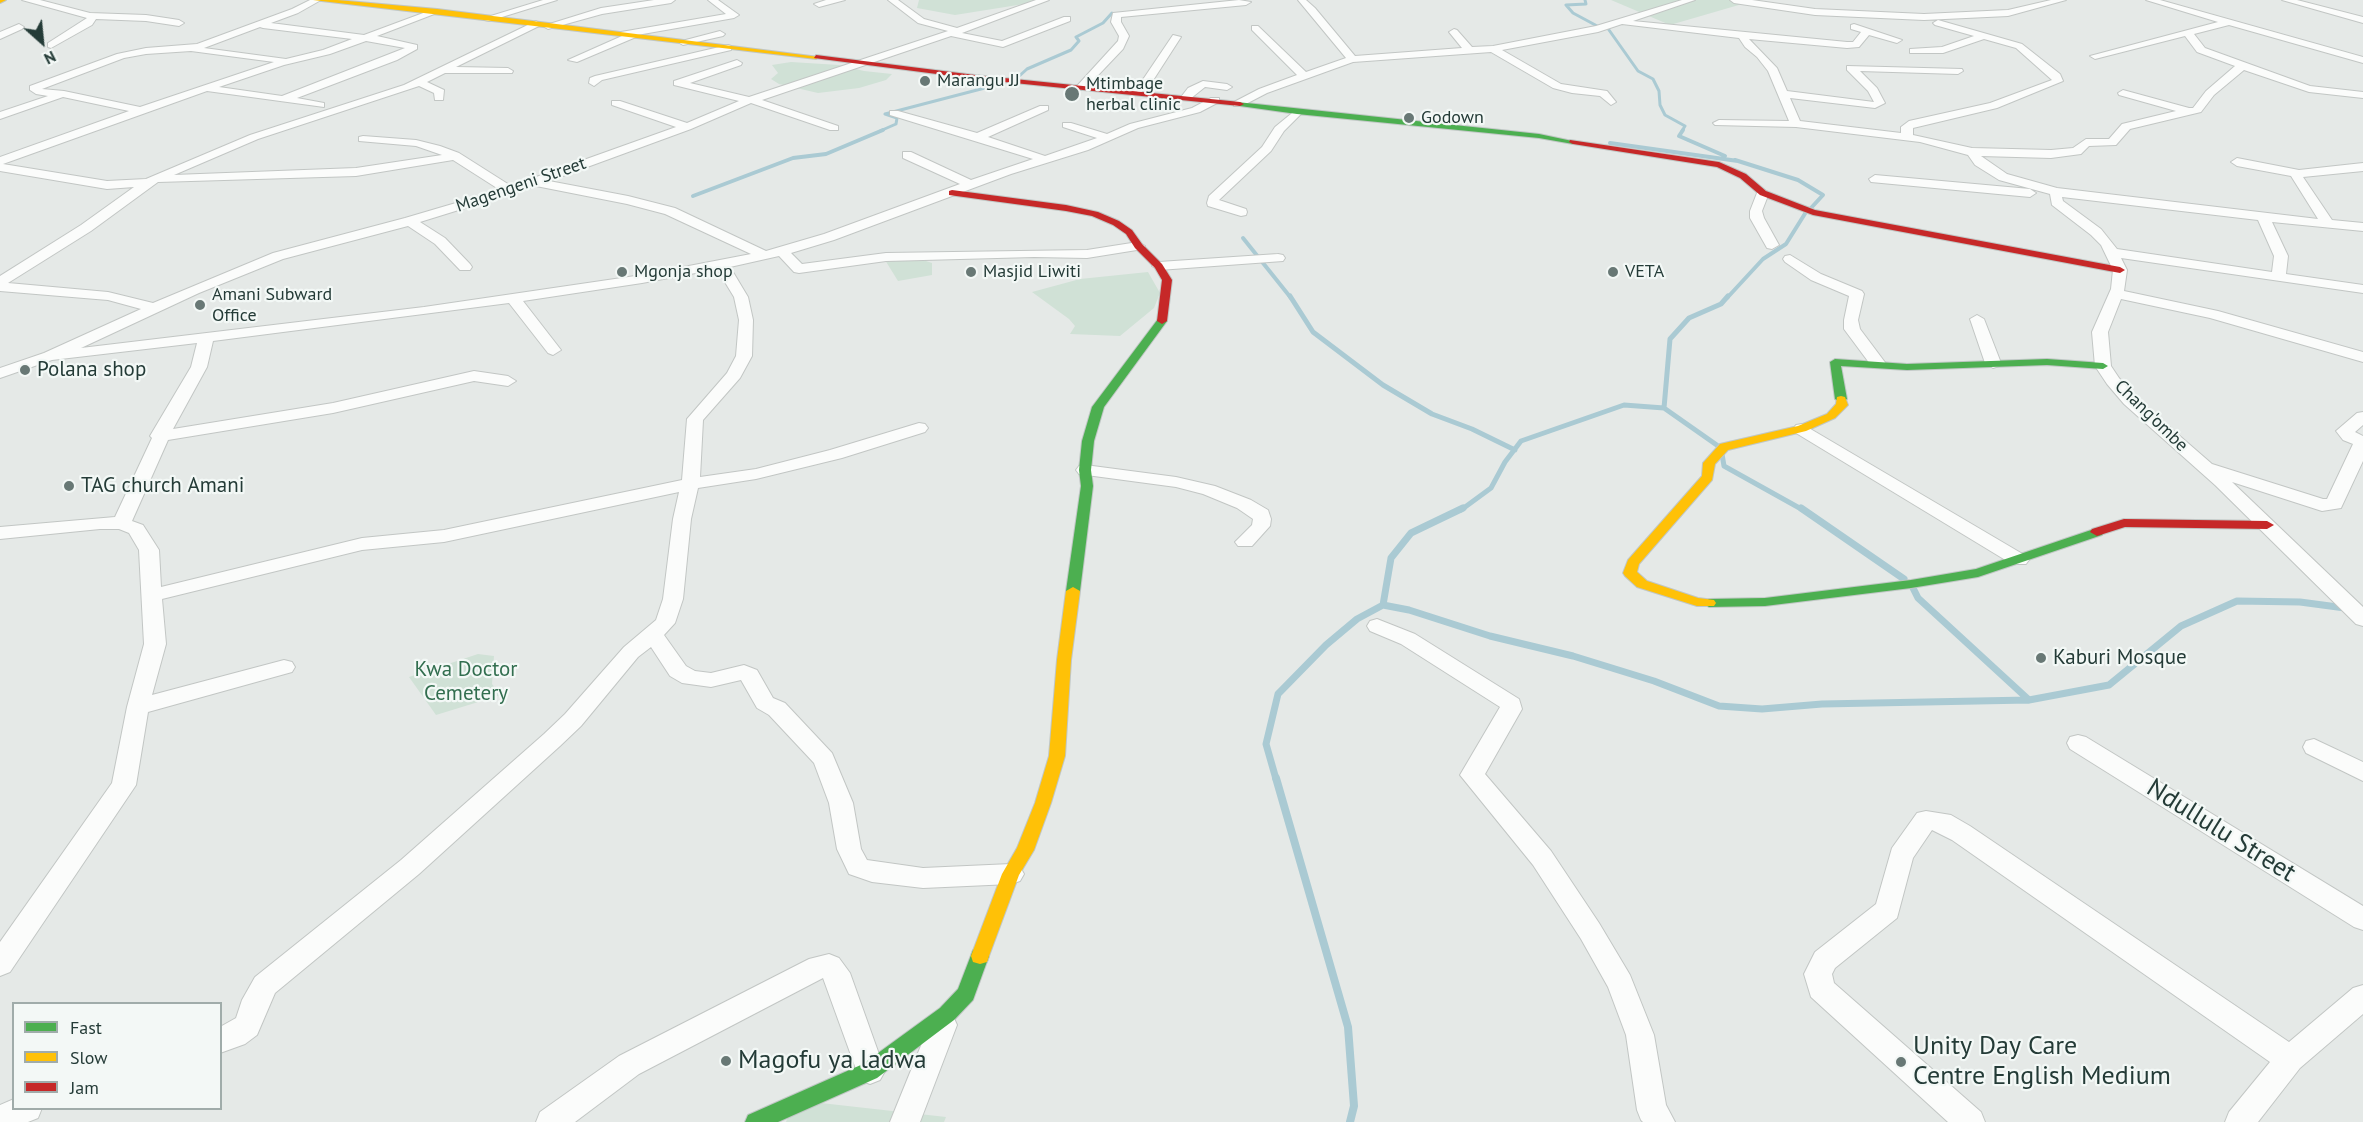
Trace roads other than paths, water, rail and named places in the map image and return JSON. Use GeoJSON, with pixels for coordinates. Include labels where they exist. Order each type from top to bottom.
{"type":"FeatureCollection","features":[{"type":"Feature","properties":{"kind":"street"},"geometry":{"type":"LineString","coordinates":[[26,0],[93,16],[146,18],[179,23]]}},
{"type":"Feature","properties":{"kind":"street"},"geometry":{"type":"LineString","coordinates":[[186,49],[295,12],[316,0],[437,11],[728,48],[1215,100],[1297,112],[1539,136],[1719,165],[1743,176],[1763,192],[1790,205],[1840,218],[2120,270]]}},
{"type":"Feature","properties":{"kind":"street"},"geometry":{"type":"LineString","coordinates":[[486,19],[553,0]]}},
{"type":"Feature","properties":{"kind":"street"},"geometry":{"type":"LineString","coordinates":[[0,282],[86,228],[151,181],[227,147],[420,82],[542,25],[601,11],[671,0]]}},
{"type":"Feature","properties":{"kind":"street"},"geometry":{"type":"LineString","coordinates":[[573,60],[629,35],[734,15],[712,0]]}},
{"type":"Feature","properties":{"kind":"street"},"geometry":{"type":"LineString","coordinates":[[819,4],[841,0]]}},
{"type":"Feature","properties":{"kind":"street"},"geometry":{"type":"LineString","coordinates":[[892,0],[921,21],[1003,44],[1067,19]]}},
{"type":"Feature","properties":{"kind":"street","name":"Magengeni Street"},"geometry":{"type":"LineString","coordinates":[[0,373],[50,356],[152,308],[278,256],[410,221],[510,191],[687,127],[747,100],[864,63],[1045,0]]}},
{"type":"Feature","properties":{"kind":"street"},"geometry":{"type":"LineString","coordinates":[[1238,104],[1304,76],[1352,59],[1493,49],[1621,22],[1691,0]]}},
{"type":"Feature","properties":{"kind":"street"},"geometry":{"type":"LineString","coordinates":[[1734,0],[1815,12],[1899,12],[2023,48],[2056,76],[2058,81],[1993,106],[1913,123],[1907,127],[1907,137]]}},
{"type":"Feature","properties":{"kind":"street"},"geometry":{"type":"LineString","coordinates":[[1914,17],[1960,17],[2008,13],[2062,0]]}},
{"type":"Feature","properties":{"kind":"street"},"geometry":{"type":"LineString","coordinates":[[2150,0],[2363,60]]}},
{"type":"Feature","properties":{"kind":"street"},"geometry":{"type":"LineString","coordinates":[[2286,0],[2363,20]]}},
{"type":"Feature","properties":{"kind":"street"},"geometry":{"type":"LineString","coordinates":[[1302,1],[1312,9],[1352,59]]}},
{"type":"Feature","properties":{"kind":"street"},"geometry":{"type":"LineString","coordinates":[[1081,87],[1118,50],[1123,41],[1124,36],[1116,22],[1116,15],[1246,2]]}},
{"type":"Feature","properties":{"kind":"street"},"geometry":{"type":"LineString","coordinates":[[0,161],[205,88],[320,54],[437,11]]}},
{"type":"Feature","properties":{"kind":"street"},"geometry":{"type":"LineString","coordinates":[[1815,12],[1897,40]]}},
{"type":"Feature","properties":{"kind":"street"},"geometry":{"type":"LineString","coordinates":[[51,45],[66,34],[89,23],[93,16]]}},
{"type":"Feature","properties":{"kind":"street"},"geometry":{"type":"LineString","coordinates":[[1621,22],[1853,45],[1856,45],[1867,31]]}},
{"type":"Feature","properties":{"kind":"street"},"geometry":{"type":"LineString","coordinates":[[2095,57],[2230,22]]}},
{"type":"Feature","properties":{"kind":"street"},"geometry":{"type":"LineString","coordinates":[[260,24],[365,37],[414,47],[393,58],[285,99]]}},
{"type":"Feature","properties":{"kind":"street"},"geometry":{"type":"LineString","coordinates":[[0,36],[19,27]]}},
{"type":"Feature","properties":{"kind":"street"},"geometry":{"type":"LineString","coordinates":[[1255,28],[1304,76]]}},
{"type":"Feature","properties":{"kind":"street"},"geometry":{"type":"LineString","coordinates":[[1454,32],[1470,51]]}},
{"type":"Feature","properties":{"kind":"street"},"geometry":{"type":"LineString","coordinates":[[2188,33],[2201,50],[2242,66],[2309,89],[2363,95]]}},
{"type":"Feature","properties":{"kind":"street"},"geometry":{"type":"LineString","coordinates":[[683,42],[720,34]]}},
{"type":"Feature","properties":{"kind":"street"},"geometry":{"type":"LineString","coordinates":[[1742,35],[1748,45],[1761,55],[1773,70],[1796,124]]}},
{"type":"Feature","properties":{"kind":"street"},"geometry":{"type":"LineString","coordinates":[[1914,51],[1942,50],[1984,36]]}},
{"type":"Feature","properties":{"kind":"street"},"geometry":{"type":"LineString","coordinates":[[1135,92],[1148,80],[1176,38]]}},
{"type":"Feature","properties":{"kind":"street"},"geometry":{"type":"LineString","coordinates":[[629,66],[728,48]]}},
{"type":"Feature","properties":{"kind":"street"},"geometry":{"type":"LineString","coordinates":[[143,111],[64,94],[33,90],[39,85],[121,56],[160,49],[186,49],[290,61]]}},
{"type":"Feature","properties":{"kind":"street"},"geometry":{"type":"LineString","coordinates":[[1493,49],[1557,86],[1603,93],[1611,102]]}},
{"type":"Feature","properties":{"kind":"street"},"geometry":{"type":"LineString","coordinates":[[594,83],[594,80],[660,56]]}},
{"type":"Feature","properties":{"kind":"street"},"geometry":{"type":"LineString","coordinates":[[737,63],[678,84],[771,105],[834,128]]}},
{"type":"Feature","properties":{"kind":"street"},"geometry":{"type":"LineString","coordinates":[[1719,123],[1796,124],[1907,137],[1972,152],[2027,155],[2071,152],[2077,151],[2086,142],[2112,142],[2126,126],[2192,113],[2210,93],[2242,66]]}},
{"type":"Feature","properties":{"kind":"street"},"geometry":{"type":"LineString","coordinates":[[1782,94],[1875,105],[1880,103],[1872,90],[1851,68],[1929,72],[1958,71]]}},
{"type":"Feature","properties":{"kind":"street"},"geometry":{"type":"LineString","coordinates":[[444,70],[508,71]]}},
{"type":"Feature","properties":{"kind":"street"},"geometry":{"type":"LineString","coordinates":[[420,82],[441,92],[439,98]]}},
{"type":"Feature","properties":{"kind":"street"},"geometry":{"type":"LineString","coordinates":[[1186,97],[1192,90],[1203,84],[1227,87]]}},
{"type":"Feature","properties":{"kind":"street"},"geometry":{"type":"LineString","coordinates":[[205,88],[320,105]]}},
{"type":"Feature","properties":{"kind":"street"},"geometry":{"type":"LineString","coordinates":[[2123,93],[2192,113]]}},
{"type":"Feature","properties":{"kind":"street"},"geometry":{"type":"LineString","coordinates":[[0,116],[64,94]]}},
{"type":"Feature","properties":{"kind":"street"},"geometry":{"type":"LineString","coordinates":[[50,356],[424,311],[722,265],[765,256],[952,193],[971,184],[1084,148],[1143,123],[1196,110],[1215,100]]}},
{"type":"Feature","properties":{"kind":"street"},"geometry":{"type":"LineString","coordinates":[[616,103],[687,127]]}},
{"type":"Feature","properties":{"kind":"street"},"geometry":{"type":"LineString","coordinates":[[978,137],[1044,108]]}},
{"type":"Feature","properties":{"kind":"street"},"geometry":{"type":"LineString","coordinates":[[1241,212],[1219,206],[1213,203],[1213,199],[1267,149],[1279,129],[1297,112]]}},
{"type":"Feature","properties":{"kind":"street"},"geometry":{"type":"LineString","coordinates":[[894,113],[1046,159]]}},
{"type":"Feature","properties":{"kind":"street"},"geometry":{"type":"LineString","coordinates":[[1067,125],[1107,138]]}},
{"type":"Feature","properties":{"kind":"street"},"geometry":{"type":"LineString","coordinates":[[363,139],[416,143],[455,156],[510,191]]}},
{"type":"Feature","properties":{"kind":"street"},"geometry":{"type":"LineString","coordinates":[[1972,152],[1979,162],[2003,177],[2056,194]]}},
{"type":"Feature","properties":{"kind":"street"},"geometry":{"type":"LineString","coordinates":[[906,155],[971,184]]}},
{"type":"Feature","properties":{"kind":"street"},"geometry":{"type":"LineString","coordinates":[[0,167],[107,185],[356,172],[455,156]]}},
{"type":"Feature","properties":{"kind":"street"},"geometry":{"type":"LineString","coordinates":[[2237,162],[2299,174],[2363,167]]}},
{"type":"Feature","properties":{"kind":"street"},"geometry":{"type":"LineString","coordinates":[[2299,174],[2297,177],[2327,223]]}},
{"type":"Feature","properties":{"kind":"street"},"geometry":{"type":"LineString","coordinates":[[1875,179],[2056,194],[2363,227]]}},
{"type":"Feature","properties":{"kind":"street"},"geometry":{"type":"LineString","coordinates":[[534,182],[628,200],[670,211],[765,256]]}},
{"type":"Feature","properties":{"kind":"street"},"geometry":{"type":"LineString","coordinates":[[1763,192],[1756,211],[1757,218],[1772,245]]}},
{"type":"Feature","properties":{"kind":"street"},"geometry":{"type":"LineString","coordinates":[[755,1122],[870,1071],[947,1014],[966,994],[1011,874],[1025,850],[1043,803],[1057,756],[1064,660],[1087,486],[1085,470],[1088,441],[1098,407],[1113,384],[1162,323],[1167,280],[1159,266],[1138,246],[1129,232],[1116,223],[1095,214],[1040,203],[952,193]]}},
{"type":"Feature","properties":{"kind":"street"},"geometry":{"type":"LineString","coordinates":[[2056,194],[2057,202],[2096,232],[2113,253],[2120,270]]}},
{"type":"Feature","properties":{"kind":"street"},"geometry":{"type":"LineString","coordinates":[[2263,218],[2281,256],[2279,276]]}},
{"type":"Feature","properties":{"kind":"street"},"geometry":{"type":"LineString","coordinates":[[410,221],[440,241],[465,267]]}},
{"type":"Feature","properties":{"kind":"street"},"geometry":{"type":"LineString","coordinates":[[782,251],[800,269],[886,257],[1087,254],[1138,246]]}},
{"type":"Feature","properties":{"kind":"street"},"geometry":{"type":"LineString","coordinates":[[2113,253],[2363,289]]}},
{"type":"Feature","properties":{"kind":"street"},"geometry":{"type":"LineString","coordinates":[[1159,266],[1278,258]]}},
{"type":"Feature","properties":{"kind":"street"},"geometry":{"type":"LineString","coordinates":[[1790,259],[1816,277],[1857,294],[1851,320],[1852,329],[1879,365]]}},
{"type":"Feature","properties":{"kind":"street"},"geometry":{"type":"LineString","coordinates":[[222,1039],[235,1035],[247,1026],[256,1000],[265,985],[410,867],[552,740],[573,720],[631,652],[665,623],[670,613],[682,519],[693,470],[695,418],[734,375],[745,350],[746,320],[741,297],[722,265]]}},
{"type":"Feature","properties":{"kind":"street","name":"Chang'ombe"},"geometry":{"type":"LineString","coordinates":[[2120,270],[2116,294],[2100,332],[2103,366],[2130,401],[2267,525],[2363,619]]}},
{"type":"Feature","properties":{"kind":"street"},"geometry":{"type":"LineString","coordinates":[[0,287],[108,296],[130,300],[152,308]]}},
{"type":"Feature","properties":{"kind":"street"},"geometry":{"type":"LineString","coordinates":[[2116,294],[2213,314],[2363,357]]}},
{"type":"Feature","properties":{"kind":"street"},"geometry":{"type":"LineString","coordinates":[[512,297],[553,350]]}},
{"type":"Feature","properties":{"kind":"street"},"geometry":{"type":"LineString","coordinates":[[1977,319],[1983,343],[1993,363]]}},
{"type":"Feature","properties":{"kind":"street"},"geometry":{"type":"LineString","coordinates":[[122,524],[159,436],[199,367],[207,337]]}},
{"type":"Feature","properties":{"kind":"street"},"geometry":{"type":"LineString","coordinates":[[2103,366],[2047,362],[1906,367],[1835,362],[1842,405],[1832,416],[1802,429],[1724,447],[1709,463],[1708,477],[1633,563],[1630,573],[1642,584],[1696,603],[1802,599],[1978,573],[2124,523],[2267,525]]}},
{"type":"Feature","properties":{"kind":"street"},"geometry":{"type":"LineString","coordinates":[[159,436],[333,408],[474,376],[508,381]]}},
{"type":"Feature","properties":{"kind":"street"},"geometry":{"type":"LineString","coordinates":[[2205,467],[2329,506],[2334,504],[2363,442],[2349,436],[2345,431],[2363,417]]}},
{"type":"Feature","properties":{"kind":"street"},"geometry":{"type":"LineString","coordinates":[[153,595],[362,544],[444,536],[690,484],[756,474],[836,454],[919,428]]}},
{"type":"Feature","properties":{"kind":"street"},"geometry":{"type":"LineString","coordinates":[[1802,429],[2019,560]]}},
{"type":"Feature","properties":{"kind":"street"},"geometry":{"type":"LineString","coordinates":[[1085,470],[1176,482],[1209,490],[1244,504],[1261,514],[1262,519],[1261,526],[1245,542]]}},
{"type":"Feature","properties":{"kind":"street"},"geometry":{"type":"LineString","coordinates":[[0,532],[100,523],[122,524],[136,529],[149,550],[155,644],[138,707],[124,785],[0,964]]}},
{"type":"Feature","properties":{"kind":"street"},"geometry":{"type":"LineString","coordinates":[[1377,626],[1425,649],[1511,704],[1511,709],[1472,775],[1542,858],[1590,931],[1620,983],[1640,1035],[1652,1110],[1660,1122]]}},
{"type":"Feature","properties":{"kind":"street"},"geometry":{"type":"LineString","coordinates":[[652,633],[678,671],[690,678],[711,680],[744,672],[749,675],[760,698],[777,709],[824,759],[841,802],[849,849],[858,867],[872,872],[924,878],[1011,874]]}},
{"type":"Feature","properties":{"kind":"street"},"geometry":{"type":"LineString","coordinates":[[138,707],[284,667]]}},
{"type":"Feature","properties":{"kind":"street","name":"Ndullulu Street"},"geometry":{"type":"LineString","coordinates":[[2078,743],[2363,919]]}},
{"type":"Feature","properties":{"kind":"street"},"geometry":{"type":"LineString","coordinates":[[2314,747],[2363,772]]}},
{"type":"Feature","properties":{"kind":"street"},"geometry":{"type":"LineString","coordinates":[[1970,1122],[1821,989],[1818,974],[1825,960],[1888,910],[1900,855],[1926,820],[1942,822],[1961,832],[2290,1059]]}},
{"type":"Feature","properties":{"kind":"street"},"geometry":{"type":"LineString","coordinates":[[551,1122],[629,1065],[819,967],[830,966],[836,973],[870,1071]]}},
{"type":"Feature","properties":{"kind":"street"},"geometry":{"type":"LineString","coordinates":[[2240,1122],[2290,1059],[2363,997]]}},
{"type":"Feature","properties":{"kind":"street"},"geometry":{"type":"LineString","coordinates":[[905,1122],[947,1014]]}},
{"type":"Feature","properties":{"kind":"street"},"geometry":{"type":"LineString","coordinates":[[0,1119],[22,1110]]}},
{"type":"Feature","properties":{"kind":"waterway"},"geometry":{"type":"LineString","coordinates":[[1585,0],[1586,4],[1566,5],[1573,13],[1599,27]]}},
{"type":"Feature","properties":{"kind":"waterway"},"geometry":{"type":"LineString","coordinates":[[1016,79],[1027,69],[1071,50],[1079,41],[1076,37],[1103,23],[1112,13]]}},
{"type":"Feature","properties":{"kind":"waterway"},"geometry":{"type":"LineString","coordinates":[[1609,30],[1638,71],[1653,79],[1659,91],[1660,105],[1665,115],[1685,126],[1682,131]]}},
{"type":"Feature","properties":{"kind":"waterway"},"geometry":{"type":"LineString","coordinates":[[880,131],[896,124],[897,118],[885,114],[1004,83]]}},
{"type":"Feature","properties":{"kind":"waterway"},"geometry":{"type":"LineString","coordinates":[[693,196],[793,158],[826,154],[883,130]]}},
{"type":"Feature","properties":{"kind":"waterway"},"geometry":{"type":"LineString","coordinates":[[1683,130],[1679,136],[1725,156]]}},
{"type":"Feature","properties":{"kind":"waterway"},"geometry":{"type":"LineString","coordinates":[[1610,143],[1738,161]]}},
{"type":"Feature","properties":{"kind":"waterway"},"geometry":{"type":"LineString","coordinates":[[1735,160],[1798,180],[1823,195],[1811,208]]}},
{"type":"Feature","properties":{"kind":"waterway"},"geometry":{"type":"LineString","coordinates":[[1727,298],[1763,259],[1786,244],[1806,212]]}},
{"type":"Feature","properties":{"kind":"waterway"},"geometry":{"type":"LineString","coordinates":[[1243,238],[1291,298]]}},
{"type":"Feature","properties":{"kind":"waterway"},"geometry":{"type":"LineString","coordinates":[[1290,296],[1313,332],[1383,385],[1432,414],[1472,429],[1514,450]]}},
{"type":"Feature","properties":{"kind":"waterway"},"geometry":{"type":"LineString","coordinates":[[1664,408],[1670,339],[1689,318],[1721,304],[1728,296]]}},
{"type":"Feature","properties":{"kind":"waterway"},"geometry":{"type":"LineString","coordinates":[[1514,450],[1521,441],[1624,405],[1664,408]]}},
{"type":"Feature","properties":{"kind":"waterway"},"geometry":{"type":"LineString","coordinates":[[1664,408],[1721,448],[1724,466],[1803,510]]}},
{"type":"Feature","properties":{"kind":"waterway"},"geometry":{"type":"LineString","coordinates":[[1461,510],[1491,488],[1514,450]]}},
{"type":"Feature","properties":{"kind":"waterway"},"geometry":{"type":"LineString","coordinates":[[1383,605],[1391,558],[1411,533],[1463,508]]}},
{"type":"Feature","properties":{"kind":"waterway"},"geometry":{"type":"LineString","coordinates":[[1801,508],[1904,579]]}},
{"type":"Feature","properties":{"kind":"waterway"},"geometry":{"type":"LineString","coordinates":[[1912,586],[1918,598],[2029,700]]}},
{"type":"Feature","properties":{"kind":"waterway"},"geometry":{"type":"LineString","coordinates":[[2029,700],[2109,685],[2181,626],[2237,601],[2300,602],[2345,608]]}},
{"type":"Feature","properties":{"kind":"waterway"},"geometry":{"type":"LineString","coordinates":[[1276,779],[1266,744],[1278,694],[1326,645],[1357,619],[1383,605]]}},
{"type":"Feature","properties":{"kind":"waterway"},"geometry":{"type":"LineString","coordinates":[[1383,605],[1409,610],[1490,636],[1573,656],[1654,681],[1719,706],[1762,709],[1822,704],[2029,700]]}},
{"type":"Feature","properties":{"kind":"waterway"},"geometry":{"type":"LineString","coordinates":[[1276,778],[1348,1027],[1354,1106],[1350,1122]]}},
{"type":"Feature","properties":{"kind":"place","name":"Marangu JJ"},"geometry":{"type":"Point","coordinates":[925,81]}},
{"type":"Feature","properties":{"kind":"place","name":"Mtimbage herbal clinic"},"geometry":{"type":"Point","coordinates":[1072,94]}},
{"type":"Feature","properties":{"kind":"place","name":"Godown"},"geometry":{"type":"Point","coordinates":[1409,118]}},
{"type":"Feature","properties":{"kind":"place","name":"Mgonja shop"},"geometry":{"type":"Point","coordinates":[622,272]}},
{"type":"Feature","properties":{"kind":"place","name":"Masjid Liwiti"},"geometry":{"type":"Point","coordinates":[971,272]}},
{"type":"Feature","properties":{"kind":"place","name":"VETA"},"geometry":{"type":"Point","coordinates":[1613,272]}},
{"type":"Feature","properties":{"kind":"place","name":"Amani Subward Office"},"geometry":{"type":"Point","coordinates":[200,305]}},
{"type":"Feature","properties":{"kind":"place","name":"Polana shop"},"geometry":{"type":"Point","coordinates":[25,370]}},
{"type":"Feature","properties":{"kind":"place","name":"TAG church Amani"},"geometry":{"type":"Point","coordinates":[69,486]}},
{"type":"Feature","properties":{"kind":"place","name":"Kaburi Mosque"},"geometry":{"type":"Point","coordinates":[2041,658]}},
{"type":"Feature","properties":{"kind":"place","name":"Magofu ya ladwa"},"geometry":{"type":"Point","coordinates":[726,1061]}},
{"type":"Feature","properties":{"kind":"place","name":"Unity Day Care Centre English Medium"},"geometry":{"type":"Point","coordinates":[1901,1062]}},
{"type":"Feature","properties":{"kind":"park label","name":"Kwa Doctor Cemetery"},"geometry":{"type":"Point","coordinates":[466,682]}}]}
